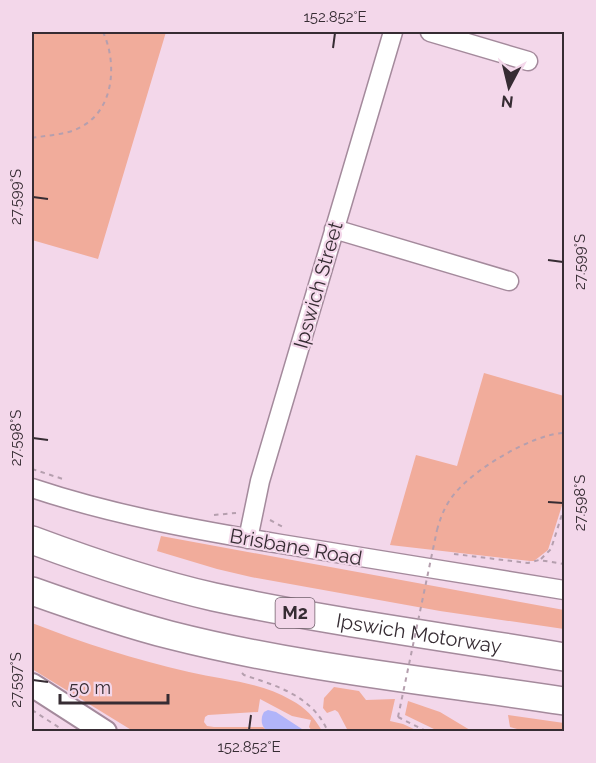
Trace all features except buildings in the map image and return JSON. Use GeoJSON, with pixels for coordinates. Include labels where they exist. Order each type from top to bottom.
{"type":"FeatureCollection","features":[{"type":"Feature","properties":{"kind":"highway","name":"Ipswich Motorway"},"geometry":{"type":"LineString","coordinates":[[32,540],[151,580],[212,596],[299,614],[564,657]]}},
{"type":"Feature","properties":{"kind":"highway","name":"M2"},"geometry":{"type":"LineString","coordinates":[[32,591],[82,609],[170,635],[226,647],[335,668],[564,700]]}},
{"type":"Feature","properties":{"kind":"main road"},"geometry":{"type":"LineString","coordinates":[[32,685],[105,732]]}},
{"type":"Feature","properties":{"kind":"street","name":"Ipswich Street"},"geometry":{"type":"LineString","coordinates":[[248,539],[260,481],[393,32]]}},
{"type":"Feature","properties":{"kind":"street"},"geometry":{"type":"LineString","coordinates":[[430,32],[528,61]]}},
{"type":"Feature","properties":{"kind":"street"},"geometry":{"type":"LineString","coordinates":[[334,229],[509,281]]}},
{"type":"Feature","properties":{"kind":"street","name":"Brisbane Road"},"geometry":{"type":"LineString","coordinates":[[32,488],[138,518],[248,539],[386,563],[564,586]]}},
{"type":"Feature","properties":{"kind":"path"},"geometry":{"type":"LineString","coordinates":[[32,138],[72,131],[90,122],[98,113],[107,98],[112,72],[111,57],[103,32]]}},
{"type":"Feature","properties":{"kind":"path"},"geometry":{"type":"LineString","coordinates":[[428,732],[398,717],[437,530],[447,504],[466,482],[495,462],[545,435],[564,434]]}},
{"type":"Feature","properties":{"kind":"path"},"geometry":{"type":"LineString","coordinates":[[32,469],[74,483]]}},
{"type":"Feature","properties":{"kind":"path"},"geometry":{"type":"LineString","coordinates":[[564,508],[551,549],[539,560],[564,564]]}},
{"type":"Feature","properties":{"kind":"path"},"geometry":{"type":"LineString","coordinates":[[206,513],[216,515],[236,513]]}},
{"type":"Feature","properties":{"kind":"path"},"geometry":{"type":"LineString","coordinates":[[265,519],[275,522]]}},
{"type":"Feature","properties":{"kind":"path"},"geometry":{"type":"LineString","coordinates":[[226,647],[244,675],[282,688],[304,700],[319,714],[328,732]]}},
{"type":"Feature","properties":{"kind":"path"},"geometry":{"type":"LineString","coordinates":[[32,710],[66,732]]}},
{"type":"Feature","properties":{"kind":"shaded area"},"geometry":{"type":"Polygon","coordinates":[[[32,32],[166,32],[98,259],[32,240],[32,32]]]}},
{"type":"Feature","properties":{"kind":"shaded area"},"geometry":{"type":"Polygon","coordinates":[[[484,373],[564,396],[564,499],[548,550],[534,561],[530,561],[390,545],[416,455],[457,466],[484,373]]]}},
{"type":"Feature","properties":{"kind":"shaded area"},"geometry":{"type":"Polygon","coordinates":[[[161,536],[564,610],[564,629],[440,611],[251,577],[157,551],[161,536]]]}},
{"type":"Feature","properties":{"kind":"shaded area"},"geometry":{"type":"Polygon","coordinates":[[[32,623],[149,662],[267,689],[301,706],[313,717],[322,731],[312,731],[309,727],[311,720],[292,716],[260,699],[258,712],[208,715],[204,722],[207,726],[214,727],[263,727],[268,731],[133,731],[32,669],[32,623]]]}},
{"type":"Feature","properties":{"kind":"shaded area"},"geometry":{"type":"Polygon","coordinates":[[[334,687],[359,691],[366,700],[395,699],[390,721],[418,731],[348,731],[338,712],[335,710],[327,713],[323,708],[324,698],[334,687]]]}},
{"type":"Feature","properties":{"kind":"shaded area"},"geometry":{"type":"Polygon","coordinates":[[[408,701],[440,712],[470,731],[438,731],[405,715],[408,701]]]}},
{"type":"Feature","properties":{"kind":"shaded area"},"geometry":{"type":"Polygon","coordinates":[[[508,715],[564,723],[564,731],[524,731],[510,727],[508,715]]]}},
{"type":"Feature","properties":{"kind":"water"},"geometry":{"type":"Polygon","coordinates":[[[268,710],[276,712],[305,731],[268,731],[264,728],[262,720],[264,712],[268,710]]]}}]}
